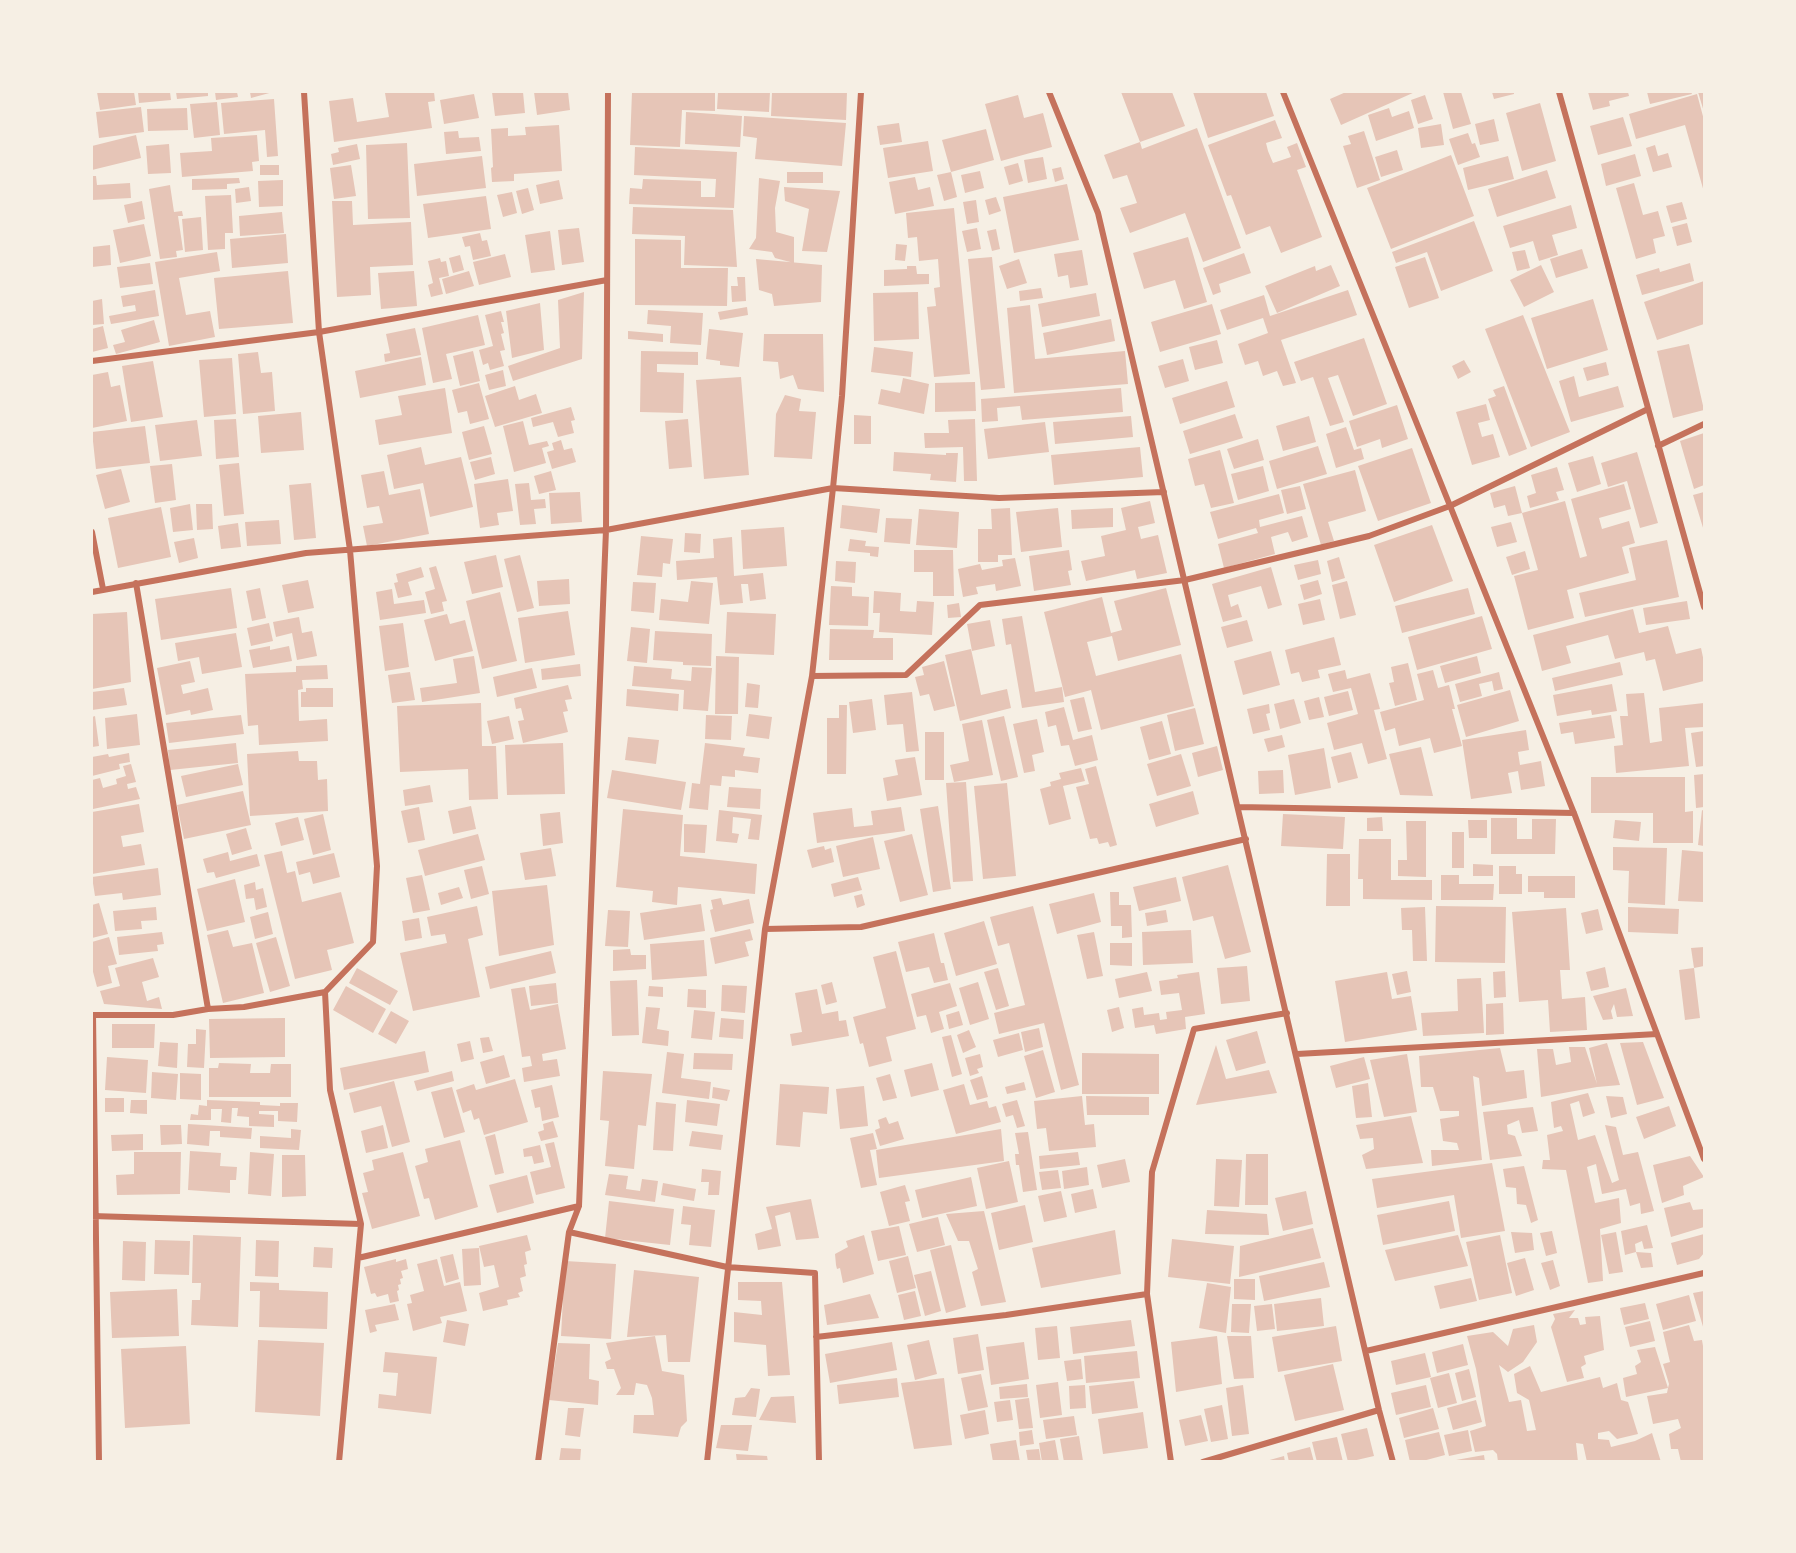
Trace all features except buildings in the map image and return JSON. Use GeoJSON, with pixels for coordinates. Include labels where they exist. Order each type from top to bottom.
{"type":"FeatureCollection","features":[{"type":"Feature","properties":{"kind":"street"},"geometry":{"type":"LineString","coordinates":[[99,1461],[92,1015],[174,1015],[208,1009],[244,1008],[326,992],[373,942],[377,866],[350,550],[319,332],[304,92]]}},
{"type":"Feature","properties":{"kind":"street"},"geometry":{"type":"LineString","coordinates":[[538,1461],[569,1232],[579,1206],[606,531],[608,92]]}},
{"type":"Feature","properties":{"kind":"street"},"geometry":{"type":"LineString","coordinates":[[706,1461],[765,929],[812,676],[842,396],[861,92]]}},
{"type":"Feature","properties":{"kind":"street"},"geometry":{"type":"LineString","coordinates":[[1049,92],[1098,213],[1379,1410],[1393,1461]]}},
{"type":"Feature","properties":{"kind":"street"},"geometry":{"type":"LineString","coordinates":[[1283,92],[1574,813],[1704,1159]]}},
{"type":"Feature","properties":{"kind":"street"},"geometry":{"type":"LineString","coordinates":[[1559,92],[1704,607]]}},
{"type":"Feature","properties":{"kind":"street"},"geometry":{"type":"LineString","coordinates":[[92,361],[319,332],[607,280]]}},
{"type":"Feature","properties":{"kind":"street"},"geometry":{"type":"LineString","coordinates":[[812,676],[906,675],[980,605],[1185,580],[1369,537],[1450,506],[1648,409]]}},
{"type":"Feature","properties":{"kind":"street"},"geometry":{"type":"LineString","coordinates":[[1658,446],[1704,424]]}},
{"type":"Feature","properties":{"kind":"street"},"geometry":{"type":"LineString","coordinates":[[92,592],[306,553],[606,531],[833,488],[999,498],[1164,492]]}},
{"type":"Feature","properties":{"kind":"street"},"geometry":{"type":"LineString","coordinates":[[92,532],[103,589]]}},
{"type":"Feature","properties":{"kind":"street"},"geometry":{"type":"LineString","coordinates":[[136,583],[208,1009]]}},
{"type":"Feature","properties":{"kind":"street"},"geometry":{"type":"LineString","coordinates":[[1238,807],[1574,813]]}},
{"type":"Feature","properties":{"kind":"street"},"geometry":{"type":"LineString","coordinates":[[765,929],[861,927],[1246,839]]}},
{"type":"Feature","properties":{"kind":"street"},"geometry":{"type":"LineString","coordinates":[[326,992],[330,1090],[361,1224],[339,1461]]}},
{"type":"Feature","properties":{"kind":"street"},"geometry":{"type":"LineString","coordinates":[[1171,1461],[1147,1294],[1152,1172],[1194,1029],[1287,1013]]}},
{"type":"Feature","properties":{"kind":"street"},"geometry":{"type":"LineString","coordinates":[[1297,1054],[1657,1034]]}},
{"type":"Feature","properties":{"kind":"street"},"geometry":{"type":"LineString","coordinates":[[358,1258],[579,1206]]}},
{"type":"Feature","properties":{"kind":"street"},"geometry":{"type":"LineString","coordinates":[[94,1216],[361,1224]]}},
{"type":"Feature","properties":{"kind":"street"},"geometry":{"type":"LineString","coordinates":[[569,1232],[728,1267],[815,1273],[819,1461]]}},
{"type":"Feature","properties":{"kind":"street"},"geometry":{"type":"LineString","coordinates":[[1366,1351],[1704,1273]]}},
{"type":"Feature","properties":{"kind":"street"},"geometry":{"type":"LineString","coordinates":[[816,1337],[1006,1315],[1147,1294]]}},
{"type":"Feature","properties":{"kind":"street"},"geometry":{"type":"LineString","coordinates":[[1203,1461],[1379,1410]]}}]}
